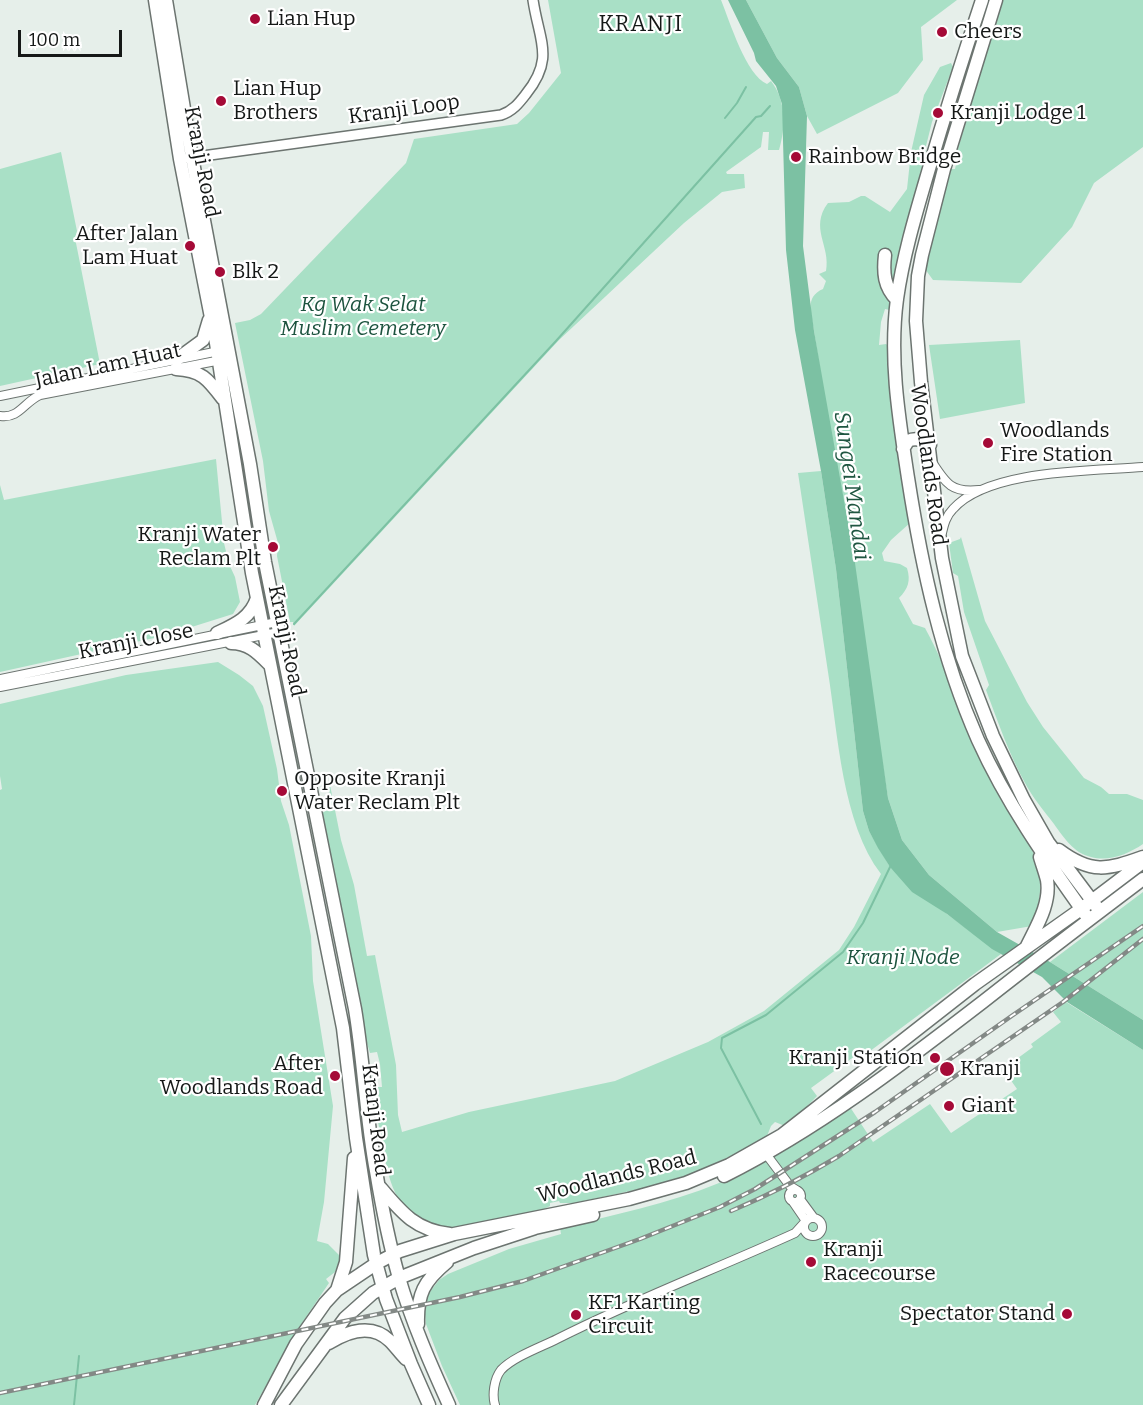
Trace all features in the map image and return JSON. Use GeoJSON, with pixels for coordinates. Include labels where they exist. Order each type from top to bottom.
{"type":"FeatureCollection","features":[{"type":"Feature","properties":{"kind":"main road","name":"Kranji Road"},"geometry":{"type":"LineString","coordinates":[[155,0],[223,355],[224,400],[257,597],[341,1012],[356,1138],[377,1263],[383,1288],[411,1364]]}},
{"type":"Feature","properties":{"kind":"main road","name":"Kranji Road"},"geometry":{"type":"LineString","coordinates":[[166,0],[186,158],[210,312],[250,464],[260,536],[355,1009],[362,1049],[368,1116],[393,1255],[420,1340]]}},
{"type":"Feature","properties":{"kind":"main road","name":"Woodlands Road"},"geometry":{"type":"LineString","coordinates":[[982,0],[948,106],[901,273],[895,324],[895,385],[922,563],[943,646],[979,741],[1005,793],[1043,845],[1085,914]]}},
{"type":"Feature","properties":{"kind":"main road","name":"Woodlands Road"},"geometry":{"type":"LineString","coordinates":[[264,1405],[296,1344],[337,1290],[377,1263],[393,1255],[454,1234],[629,1199],[707,1175],[782,1135],[975,984],[1024,950],[1085,914],[1100,911],[1043,845],[993,736],[962,656],[942,558],[917,344],[918,276],[944,169],[996,0]]}},
{"type":"Feature","properties":{"kind":"main road"},"geometry":{"type":"LineString","coordinates":[[885,255],[885,281],[897,300]]}},
{"type":"Feature","properties":{"kind":"main road"},"geometry":{"type":"LineString","coordinates":[[210,312],[203,340],[176,364],[204,377],[224,400]]}},
{"type":"Feature","properties":{"kind":"main road"},"geometry":{"type":"LineString","coordinates":[[903,449],[908,441],[916,439],[930,445]]}},
{"type":"Feature","properties":{"kind":"main road"},"geometry":{"type":"LineString","coordinates":[[236,470],[250,464]]}},
{"type":"Feature","properties":{"kind":"main road"},"geometry":{"type":"LineString","coordinates":[[217,633],[248,615],[254,608],[257,597]]}},
{"type":"Feature","properties":{"kind":"main road"},"geometry":{"type":"LineString","coordinates":[[231,643],[243,643],[254,649],[270,665]]}},
{"type":"Feature","properties":{"kind":"main road"},"geometry":{"type":"LineString","coordinates":[[1043,845],[1093,868],[1143,859]]}},
{"type":"Feature","properties":{"kind":"main road"},"geometry":{"type":"LineString","coordinates":[[1024,950],[1047,900],[1043,845]]}},
{"type":"Feature","properties":{"kind":"main road"},"geometry":{"type":"LineString","coordinates":[[1093,901],[1143,859]]}},
{"type":"Feature","properties":{"kind":"main road"},"geometry":{"type":"LineString","coordinates":[[1100,911],[1143,879]]}},
{"type":"Feature","properties":{"kind":"main road","name":"Woodlands Road"},"geometry":{"type":"LineString","coordinates":[[281,1405],[345,1318],[373,1293],[399,1278],[456,1254],[535,1228],[646,1203],[692,1190],[711,1183],[766,1154],[872,1086],[920,1051],[993,993],[1085,914],[1093,901]]}},
{"type":"Feature","properties":{"kind":"main road"},"geometry":{"type":"LineString","coordinates":[[975,984],[991,982],[993,993]]}},
{"type":"Feature","properties":{"kind":"main road"},"geometry":{"type":"LineString","coordinates":[[337,1290],[346,1262],[356,1138]]}},
{"type":"Feature","properties":{"kind":"main road"},"geometry":{"type":"LineString","coordinates":[[379,1186],[404,1214],[418,1225],[437,1232],[454,1234]]}},
{"type":"Feature","properties":{"kind":"main road"},"geometry":{"type":"LineString","coordinates":[[449,1405],[420,1340],[417,1305],[430,1277],[456,1254]]}},
{"type":"Feature","properties":{"kind":"main road"},"geometry":{"type":"LineString","coordinates":[[325,1345],[350,1332],[366,1330],[378,1333],[390,1340],[411,1364],[429,1405]]}},
{"type":"Feature","properties":{"kind":"street","name":"Kranji Loop"},"geometry":{"type":"LineString","coordinates":[[186,158],[480,118],[509,112],[535,82],[542,70],[544,55],[533,0]]}},
{"type":"Feature","properties":{"kind":"street","name":"Jalan Lam Huat"},"geometry":{"type":"LineString","coordinates":[[0,396],[223,355]]}},
{"type":"Feature","properties":{"kind":"street","name":"Jalan Lam Huat"},"geometry":{"type":"LineString","coordinates":[[0,416],[9,417],[20,412],[39,395],[176,364]]}},
{"type":"Feature","properties":{"kind":"street"},"geometry":{"type":"LineString","coordinates":[[931,460],[951,487],[964,492],[1039,475],[1143,467]]}},
{"type":"Feature","properties":{"kind":"street"},"geometry":{"type":"LineString","coordinates":[[940,538],[946,518],[952,510],[983,489]]}},
{"type":"Feature","properties":{"kind":"street","name":"Kranji Close"},"geometry":{"type":"LineString","coordinates":[[0,679],[217,633],[278,627]]}},
{"type":"Feature","properties":{"kind":"street","name":"Kranji Close"},"geometry":{"type":"LineString","coordinates":[[0,687],[231,643],[264,630]]}},
{"type":"Feature","properties":{"kind":"street"},"geometry":{"type":"LineString","coordinates":[[766,1154],[794,1194],[808,1221],[804,1231],[807,1234]]}},
{"type":"Feature","properties":{"kind":"street"},"geometry":{"type":"LineString","coordinates":[[495,1405],[493,1398],[501,1370],[518,1359],[605,1314],[795,1233],[808,1221],[820,1222],[822,1229],[816,1235],[795,1233]]}},
{"type":"Feature","properties":{"kind":"green space","name":"Kg Wak Selat Muslim Cemetery"},"geometry":{"type":"Polygon","coordinates":[[[548,0],[721,0],[734,34],[752,70],[759,79],[767,84],[771,81],[780,97],[784,123],[779,150],[768,150],[769,132],[763,132],[761,147],[726,172],[727,174],[744,174],[745,188],[722,192],[684,223],[559,340],[294,626],[293,622],[290,622],[277,556],[278,543],[269,511],[263,461],[235,323],[250,320],[261,314],[406,163],[414,139],[517,124],[529,113],[561,73],[548,0]]]}},
{"type":"Feature","properties":{"kind":"green space"},"geometry":{"type":"Polygon","coordinates":[[[746,0],[957,0],[921,27],[923,60],[898,93],[817,134],[807,116],[799,87],[777,58],[746,0]]]}},
{"type":"Feature","properties":{"kind":"green space"},"geometry":{"type":"Polygon","coordinates":[[[1003,0],[1143,0],[1143,147],[1094,183],[1072,227],[1021,283],[933,280],[925,269],[933,232],[951,169],[955,169],[957,160],[955,159],[1003,0]]]}},
{"type":"Feature","properties":{"kind":"green space"},"geometry":{"type":"Polygon","coordinates":[[[951,63],[953,67],[932,122],[925,150],[929,153],[894,311],[885,309],[881,322],[879,345],[886,344],[891,348],[911,522],[891,540],[882,553],[884,561],[907,568],[908,584],[899,598],[913,624],[925,628],[936,649],[988,775],[1024,835],[1038,866],[1040,889],[1032,926],[997,932],[929,875],[902,840],[888,798],[811,307],[813,297],[823,289],[826,281],[819,274],[826,271],[827,262],[820,221],[828,203],[849,202],[865,196],[890,212],[907,189],[911,152],[924,95],[940,67],[951,63]]]}},
{"type":"Feature","properties":{"kind":"green space"},"geometry":{"type":"Polygon","coordinates":[[[61,152],[100,364],[0,386],[0,169],[61,152]]]}},
{"type":"Feature","properties":{"kind":"green space"},"geometry":{"type":"Polygon","coordinates":[[[1020,340],[1025,403],[940,419],[929,345],[1020,340]]]}},
{"type":"Feature","properties":{"kind":"green space"},"geometry":{"type":"Polygon","coordinates":[[[216,459],[224,543],[240,602],[233,614],[163,636],[0,672],[0,485],[4,500],[216,459]]]}},
{"type":"Feature","properties":{"kind":"green space","name":"Kranji Node"},"geometry":{"type":"Polygon","coordinates":[[[821,471],[836,569],[863,811],[869,831],[890,867],[947,914],[1001,954],[862,1057],[859,1053],[811,1088],[817,1096],[793,1121],[785,1126],[775,1122],[767,1136],[692,1174],[644,1188],[575,1203],[560,1203],[559,1201],[550,1203],[550,1206],[540,1211],[456,1229],[421,1221],[408,1212],[399,1200],[384,1155],[374,1094],[374,1087],[382,1087],[380,1064],[377,1052],[370,1053],[366,1040],[322,813],[330,808],[329,780],[341,840],[354,885],[367,956],[375,955],[396,1065],[398,1115],[402,1132],[469,1112],[615,1081],[708,1042],[764,1011],[839,950],[854,927],[881,874],[858,830],[839,750],[798,473],[821,471]]]}},
{"type":"Feature","properties":{"kind":"green space"},"geometry":{"type":"Polygon","coordinates":[[[961,537],[985,621],[1027,702],[1043,727],[1084,778],[1109,794],[1127,794],[1143,800],[1143,844],[1137,848],[1125,854],[1105,858],[1091,857],[1079,852],[1066,840],[1028,789],[1009,749],[986,690],[989,685],[964,612],[958,576],[953,573],[949,543],[961,537]]]}},
{"type":"Feature","properties":{"kind":"green space"},"geometry":{"type":"Polygon","coordinates":[[[218,662],[253,686],[263,706],[277,769],[281,801],[289,825],[311,936],[313,981],[333,1106],[324,1202],[317,1241],[328,1244],[341,1257],[335,1272],[326,1279],[329,1283],[300,1326],[255,1405],[0,1405],[0,790],[2,789],[0,704],[126,675],[218,662]]]}},
{"type":"Feature","properties":{"kind":"green space"},"geometry":{"type":"Polygon","coordinates":[[[1143,892],[1143,1020],[1050,962],[1143,892]]]}},
{"type":"Feature","properties":{"kind":"green space","name":"Kranji Racecourse"},"geometry":{"type":"Polygon","coordinates":[[[1066,1002],[1143,1050],[1143,1405],[460,1405],[426,1324],[424,1305],[426,1297],[439,1280],[448,1274],[509,1249],[561,1234],[560,1228],[660,1203],[719,1183],[769,1158],[850,1107],[873,1142],[930,1104],[951,1133],[1017,1089],[1003,1069],[1061,1022],[1053,1012],[1066,1002]]]}},
{"type":"Feature","properties":{"kind":"shaded area"},"geometry":{"type":"Polygon","coordinates":[[[728,0],[746,0],[777,58],[799,87],[807,116],[803,246],[814,331],[855,563],[888,798],[902,840],[929,875],[997,932],[1143,1020],[1143,1050],[1067,1002],[1042,977],[992,949],[947,914],[912,892],[890,867],[869,831],[863,811],[836,569],[795,330],[786,250],[782,104],[776,86],[756,61],[728,0]]]}},
{"type":"Feature","properties":{"kind":"waterway"},"geometry":{"type":"LineString","coordinates":[[725,118],[746,87]]}},
{"type":"Feature","properties":{"kind":"waterway"},"geometry":{"type":"LineString","coordinates":[[294,624],[556,341],[756,117],[761,116],[770,106]]}},
{"type":"Feature","properties":{"kind":"waterway"},"geometry":{"type":"LineString","coordinates":[[761,1124],[721,1048],[722,1038],[766,1015],[843,952],[863,923],[891,865]]}},
{"type":"Feature","properties":{"kind":"waterway"},"geometry":{"type":"LineString","coordinates":[[74,1405],[79,1356]]}},
{"type":"Feature","properties":{"kind":"railway"},"geometry":{"type":"LineString","coordinates":[[0,1393],[460,1297],[523,1281],[640,1239],[720,1207],[755,1189],[875,1112],[1143,926]]}},
{"type":"Feature","properties":{"kind":"railway"},"geometry":{"type":"LineString","coordinates":[[731,1211],[759,1199],[839,1156],[1063,1002],[1143,939]]}},
{"type":"Feature","properties":{"kind":"place","name":"Lian Hup"},"geometry":{"type":"Point","coordinates":[255,19]}},
{"type":"Feature","properties":{"kind":"place","name":"Cheers"},"geometry":{"type":"Point","coordinates":[942,32]}},
{"type":"Feature","properties":{"kind":"place","name":"Lian Hup Brothers"},"geometry":{"type":"Point","coordinates":[221,101]}},
{"type":"Feature","properties":{"kind":"place","name":"Kranji Lodge 1"},"geometry":{"type":"Point","coordinates":[938,113]}},
{"type":"Feature","properties":{"kind":"place","name":"Rainbow Bridge"},"geometry":{"type":"Point","coordinates":[796,157]}},
{"type":"Feature","properties":{"kind":"place","name":"After Jalan Lam Huat"},"geometry":{"type":"Point","coordinates":[190,246]}},
{"type":"Feature","properties":{"kind":"place","name":"Blk 2"},"geometry":{"type":"Point","coordinates":[220,272]}},
{"type":"Feature","properties":{"kind":"place","name":"Woodlands Fire Station"},"geometry":{"type":"Point","coordinates":[988,443]}},
{"type":"Feature","properties":{"kind":"place","name":"Kranji Water Reclam Plt"},"geometry":{"type":"Point","coordinates":[273,547]}},
{"type":"Feature","properties":{"kind":"place","name":"Opposite Kranji Water Reclam Plt"},"geometry":{"type":"Point","coordinates":[282,791]}},
{"type":"Feature","properties":{"kind":"place","name":"Kranji Station"},"geometry":{"type":"Point","coordinates":[935,1058]}},
{"type":"Feature","properties":{"kind":"place","name":"Kranji"},"geometry":{"type":"Point","coordinates":[947,1069]}},
{"type":"Feature","properties":{"kind":"place","name":"After Woodlands Road"},"geometry":{"type":"Point","coordinates":[335,1076]}},
{"type":"Feature","properties":{"kind":"place","name":"Giant"},"geometry":{"type":"Point","coordinates":[949,1106]}},
{"type":"Feature","properties":{"kind":"place","name":"Kranji Racecourse"},"geometry":{"type":"Point","coordinates":[811,1262]}},
{"type":"Feature","properties":{"kind":"place","name":"Spectator Stand"},"geometry":{"type":"Point","coordinates":[1067,1314]}},
{"type":"Feature","properties":{"kind":"place","name":"KF1 Karting Circuit"},"geometry":{"type":"Point","coordinates":[576,1315]}},
{"type":"Feature","properties":{"kind":"district","name":"KRANJI"},"geometry":{"type":"Point","coordinates":[641,25]}},
{"type":"Feature","properties":{"kind":"water label","name":"Sungei Mandai"},"geometry":{"type":"Point","coordinates":[851,486]}}]}
